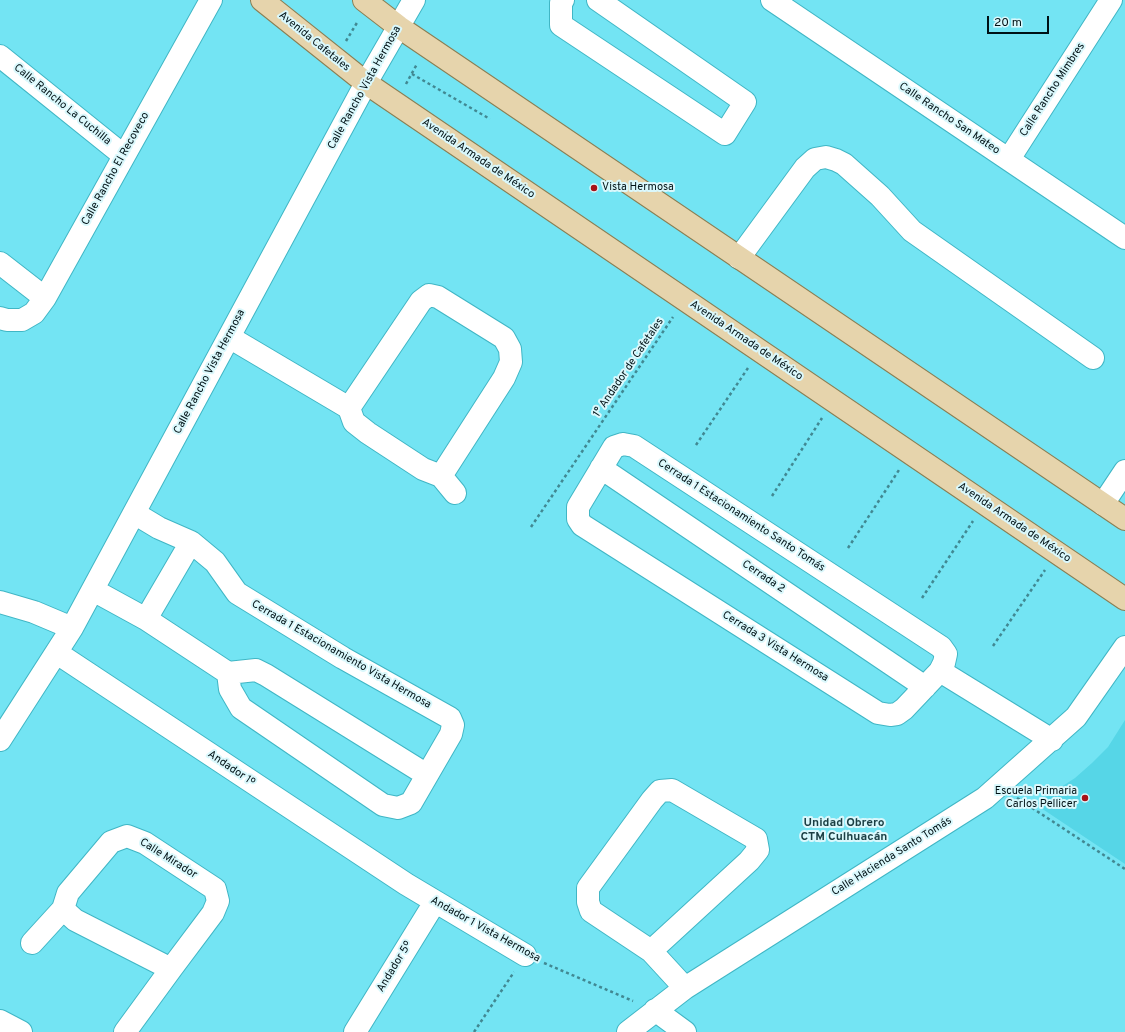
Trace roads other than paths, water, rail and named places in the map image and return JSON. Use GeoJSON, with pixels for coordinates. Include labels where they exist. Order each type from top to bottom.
{"type":"FeatureCollection","features":[{"type":"Feature","properties":{"kind":"main road","name":"Avenida Cafetales"},"geometry":{"type":"LineString","coordinates":[[262,0],[366,83]]}},
{"type":"Feature","properties":{"kind":"main road"},"geometry":{"type":"LineString","coordinates":[[366,1],[399,27],[428,47],[1125,519]]}},
{"type":"Feature","properties":{"kind":"main road","name":"Avenida Armada de México"},"geometry":{"type":"LineString","coordinates":[[366,83],[1125,599]]}},
{"type":"Feature","properties":{"kind":"street","name":"Calle Rancho El Recoveco"},"geometry":{"type":"LineString","coordinates":[[4,319],[22,320],[34,313],[45,298],[123,155],[211,0]]}},
{"type":"Feature","properties":{"kind":"street","name":"Calle Rancho Vista Hermosa"},"geometry":{"type":"LineString","coordinates":[[0,740],[72,628],[366,83],[414,0]]}},
{"type":"Feature","properties":{"kind":"street"},"geometry":{"type":"LineString","coordinates":[[563,0],[561,3],[561,25],[725,134],[745,102],[598,0]]}},
{"type":"Feature","properties":{"kind":"street","name":"Calle Rancho San Mateo"},"geometry":{"type":"LineString","coordinates":[[772,0],[1125,238]]}},
{"type":"Feature","properties":{"kind":"street"},"geometry":{"type":"LineString","coordinates":[[1110,0],[1125,10]]}},
{"type":"Feature","properties":{"kind":"street","name":"Calle Rancho Mimbres"},"geometry":{"type":"LineString","coordinates":[[1009,159],[1110,0]]}},
{"type":"Feature","properties":{"kind":"street","name":"Calle Rancho La Cuchilla"},"geometry":{"type":"LineString","coordinates":[[0,56],[123,155]]}},
{"type":"Feature","properties":{"kind":"street"},"geometry":{"type":"LineString","coordinates":[[739,258],[805,168],[815,159],[826,157],[844,164],[880,196],[912,231],[1093,358]]}},
{"type":"Feature","properties":{"kind":"street"},"geometry":{"type":"LineString","coordinates":[[0,263],[45,298]]}},
{"type":"Feature","properties":{"kind":"street"},"geometry":{"type":"LineString","coordinates":[[349,408],[421,301],[429,295],[438,297],[504,338],[510,349],[511,362],[506,373],[441,476]]}},
{"type":"Feature","properties":{"kind":"street"},"geometry":{"type":"LineString","coordinates":[[229,337],[349,408],[354,422],[368,433],[423,469],[441,476],[454,493]]}},
{"type":"Feature","properties":{"kind":"street","name":"Cerrada 1 Estacionamiento Santo Tomás"},"geometry":{"type":"LineString","coordinates":[[582,525],[578,519],[578,506],[614,447],[628,444],[634,446],[941,647],[946,654],[940,671]]}},
{"type":"Feature","properties":{"kind":"street","name":"Cerrada 2"},"geometry":{"type":"LineString","coordinates":[[601,468],[924,687]]}},
{"type":"Feature","properties":{"kind":"street"},"geometry":{"type":"LineString","coordinates":[[1103,504],[1125,471]]}},
{"type":"Feature","properties":{"kind":"street","name":"Cerrada 1 Estacionamiento Vista Hermosa"},"geometry":{"type":"LineString","coordinates":[[134,513],[159,528],[191,542],[215,562],[237,593],[342,658],[450,718],[453,725],[451,734],[411,803],[398,808],[383,804],[241,708],[230,689],[228,673]]}},
{"type":"Feature","properties":{"kind":"street","name":"Cerrada 3 Vista Hermosa"},"geometry":{"type":"LineString","coordinates":[[582,525],[878,713],[890,715],[897,714],[904,709],[940,671]]}},
{"type":"Feature","properties":{"kind":"street"},"geometry":{"type":"LineString","coordinates":[[146,619],[191,542]]}},
{"type":"Feature","properties":{"kind":"street"},"geometry":{"type":"LineString","coordinates":[[93,590],[146,619],[228,673],[256,670],[266,675],[427,775]]}},
{"type":"Feature","properties":{"kind":"street"},"geometry":{"type":"LineString","coordinates":[[0,602],[34,612],[72,628]]}},
{"type":"Feature","properties":{"kind":"street","name":"Calle Hacienda Santo Tomás"},"geometry":{"type":"LineString","coordinates":[[628,1032],[685,988],[985,798],[1076,718],[1125,647]]}},
{"type":"Feature","properties":{"kind":"street","name":"Andador 1º"},"geometry":{"type":"LineString","coordinates":[[57,653],[406,884]]}},
{"type":"Feature","properties":{"kind":"street"},"geometry":{"type":"LineString","coordinates":[[940,671],[1052,740]]}},
{"type":"Feature","properties":{"kind":"street"},"geometry":{"type":"LineString","coordinates":[[651,952],[749,861],[758,850],[756,839],[672,790],[660,791],[652,800],[588,888],[588,902],[591,911],[651,952],[685,988]]}},
{"type":"Feature","properties":{"kind":"street","name":"Calle Mirador"},"geometry":{"type":"LineString","coordinates":[[64,909],[68,893],[111,842],[126,836],[145,843],[215,889],[218,901],[213,913],[125,1032]]}},
{"type":"Feature","properties":{"kind":"street","name":"Andador 1 Vista Hermosa"},"geometry":{"type":"LineString","coordinates":[[406,884],[525,955]]}},
{"type":"Feature","properties":{"kind":"street","name":"Andador 5º"},"geometry":{"type":"LineString","coordinates":[[355,1032],[435,902]]}},
{"type":"Feature","properties":{"kind":"street"},"geometry":{"type":"LineString","coordinates":[[32,943],[64,909],[75,920],[171,969]]}},
{"type":"Feature","properties":{"kind":"street"},"geometry":{"type":"LineString","coordinates":[[655,1010],[685,1032]]}},
{"type":"Feature","properties":{"kind":"street"},"geometry":{"type":"LineString","coordinates":[[0,1021],[21,1032]]}},
{"type":"Feature","properties":{"kind":"place","name":"Vista Hermosa"},"geometry":{"type":"Point","coordinates":[594,188]}},
{"type":"Feature","properties":{"kind":"place","name":"Escuela Primaria Carlos Pellicer"},"geometry":{"type":"Point","coordinates":[1085,798]}},
{"type":"Feature","properties":{"kind":"district","name":"Unidad Obrero CTM Culhuacán"},"geometry":{"type":"Point","coordinates":[844,831]}}]}
